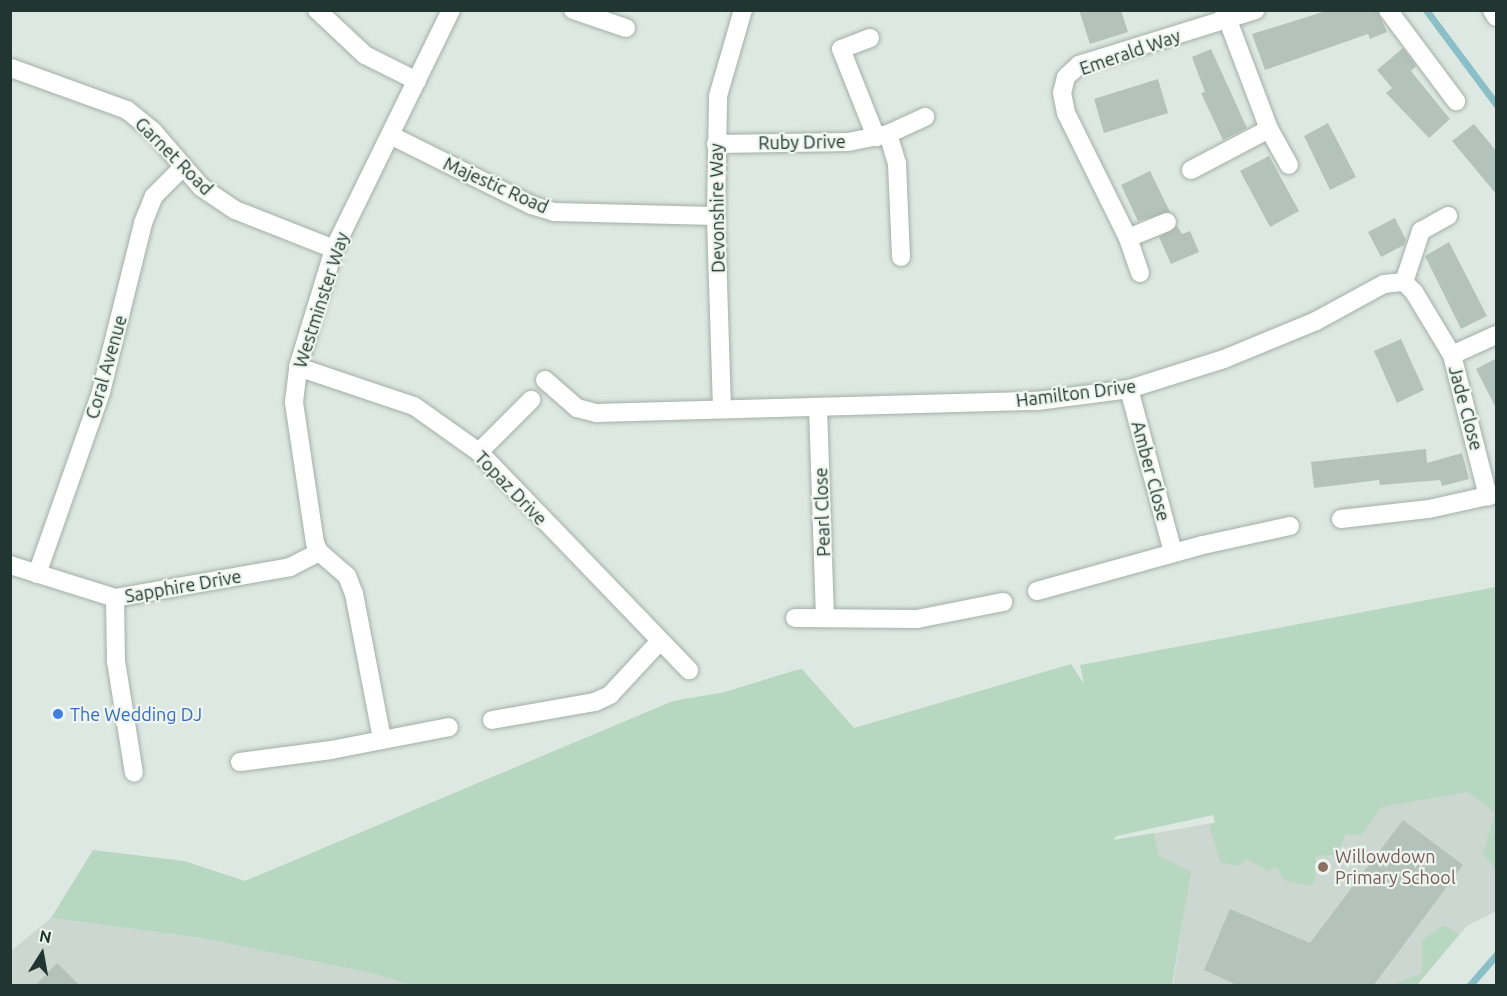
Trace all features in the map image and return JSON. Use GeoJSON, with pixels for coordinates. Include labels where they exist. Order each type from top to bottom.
{"type":"FeatureCollection","features":[{"type":"Feature","properties":{"kind":"street"},"geometry":{"type":"LineString","coordinates":[[317,10],[365,55],[417,81]]}},
{"type":"Feature","properties":{"kind":"street","name":"Westminster Way"},"geometry":{"type":"LineString","coordinates":[[319,552],[297,438],[294,402],[298,367],[334,249],[451,10]]}},
{"type":"Feature","properties":{"kind":"street"},"geometry":{"type":"LineString","coordinates":[[573,10],[626,28]]}},
{"type":"Feature","properties":{"kind":"street","name":"Devonshire Way"},"geometry":{"type":"LineString","coordinates":[[722,409],[716,216],[718,96],[743,10]]}},
{"type":"Feature","properties":{"kind":"street","name":"Emerald Way"},"geometry":{"type":"LineString","coordinates":[[1140,273],[1128,238],[1066,112],[1062,93],[1066,77],[1079,65],[1225,15],[1256,10]]}},
{"type":"Feature","properties":{"kind":"street"},"geometry":{"type":"LineString","coordinates":[[1388,10],[1456,101]]}},
{"type":"Feature","properties":{"kind":"street"},"geometry":{"type":"LineString","coordinates":[[1492,10],[1497,17]]}},
{"type":"Feature","properties":{"kind":"street"},"geometry":{"type":"LineString","coordinates":[[1225,15],[1269,129],[1289,165]]}},
{"type":"Feature","properties":{"kind":"street"},"geometry":{"type":"LineString","coordinates":[[870,38],[841,49],[897,164],[901,257]]}},
{"type":"Feature","properties":{"kind":"street","name":"Garnet Road"},"geometry":{"type":"LineString","coordinates":[[11,68],[127,110],[153,131],[201,187],[235,210],[334,249]]}},
{"type":"Feature","properties":{"kind":"street","name":"Ruby Drive"},"geometry":{"type":"LineString","coordinates":[[716,144],[848,142],[882,136],[925,117]]}},
{"type":"Feature","properties":{"kind":"street"},"geometry":{"type":"LineString","coordinates":[[1191,170],[1269,129]]}},
{"type":"Feature","properties":{"kind":"street","name":"Majestic Road"},"geometry":{"type":"LineString","coordinates":[[390,135],[531,205],[554,212],[716,216]]}},
{"type":"Feature","properties":{"kind":"street","name":"Coral Avenue"},"geometry":{"type":"LineString","coordinates":[[37,574],[101,392],[143,222],[154,196],[183,167]]}},
{"type":"Feature","properties":{"kind":"street"},"geometry":{"type":"LineString","coordinates":[[1448,216],[1421,231],[1404,282],[1414,292],[1452,355],[1497,335]]}},
{"type":"Feature","properties":{"kind":"street"},"geometry":{"type":"LineString","coordinates":[[1128,238],[1167,222]]}},
{"type":"Feature","properties":{"kind":"street","name":"Hamilton Drive"},"geometry":{"type":"LineString","coordinates":[[545,380],[577,408],[626,412],[1037,401],[1129,389],[1224,359],[1316,321],[1384,284],[1404,282]]}},
{"type":"Feature","properties":{"kind":"street","name":"Jade Close"},"geometry":{"type":"LineString","coordinates":[[1341,519],[1461,502],[1492,495],[1452,355]]}},
{"type":"Feature","properties":{"kind":"street","name":"Topaz Drive"},"geometry":{"type":"LineString","coordinates":[[298,367],[414,406],[478,452],[688,670]]}},
{"type":"Feature","properties":{"kind":"street","name":"Amber Close"},"geometry":{"type":"LineString","coordinates":[[1129,389],[1173,552]]}},
{"type":"Feature","properties":{"kind":"street"},"geometry":{"type":"LineString","coordinates":[[478,452],[531,400]]}},
{"type":"Feature","properties":{"kind":"street","name":"Pearl Close"},"geometry":{"type":"LineString","coordinates":[[818,407],[825,617]]}},
{"type":"Feature","properties":{"kind":"street"},"geometry":{"type":"LineString","coordinates":[[1037,591],[1173,552],[1290,526]]}},
{"type":"Feature","properties":{"kind":"street"},"geometry":{"type":"LineString","coordinates":[[319,552],[347,576],[354,594],[382,739]]}},
{"type":"Feature","properties":{"kind":"street","name":"Sapphire Drive"},"geometry":{"type":"LineString","coordinates":[[10,565],[115,598],[290,567],[319,552]]}},
{"type":"Feature","properties":{"kind":"street"},"geometry":{"type":"LineString","coordinates":[[115,598],[116,661],[134,773]]}},
{"type":"Feature","properties":{"kind":"street"},"geometry":{"type":"LineString","coordinates":[[795,618],[917,619],[1003,602]]}},
{"type":"Feature","properties":{"kind":"street"},"geometry":{"type":"LineString","coordinates":[[492,720],[582,705],[610,695],[659,642]]}},
{"type":"Feature","properties":{"kind":"street"},"geometry":{"type":"LineString","coordinates":[[240,762],[331,750],[448,727]]}},
{"type":"Feature","properties":{"kind":"shaded area","name":"Willowdown Primary School"},"geometry":{"type":"Polygon","coordinates":[[[1496,772],[1496,911],[1467,926],[1417,985],[1173,985],[1187,894],[1112,841],[1496,772]]]}},
{"type":"Feature","properties":{"kind":"shaded area"},"geometry":{"type":"Polygon","coordinates":[[[51,918],[201,938],[371,973],[410,985],[11,986],[11,951],[51,918]]]}},
{"type":"Feature","properties":{"kind":"green space"},"geometry":{"type":"Polygon","coordinates":[[[1496,587],[1496,871],[1483,853],[1495,813],[1468,792],[1382,807],[1361,835],[1346,834],[1336,855],[1316,856],[1315,881],[1309,886],[1284,880],[1277,867],[1268,871],[1247,859],[1238,866],[1220,862],[1209,824],[1215,823],[1213,815],[1117,836],[1113,840],[1154,833],[1159,856],[1191,872],[1172,985],[410,985],[371,973],[201,938],[51,918],[93,850],[184,861],[245,881],[673,701],[725,692],[793,671],[802,669],[854,728],[1071,664],[1084,684],[1080,665],[1496,587]]]}},
{"type":"Feature","properties":{"kind":"green space"},"geometry":{"type":"Polygon","coordinates":[[[1444,925],[1459,934],[1417,985],[1392,985],[1422,973],[1422,940],[1444,925]]]}},
{"type":"Feature","properties":{"kind":"building"},"geometry":{"type":"Polygon","coordinates":[[[1079,10],[1121,10],[1128,32],[1090,44],[1079,10]]]}},
{"type":"Feature","properties":{"kind":"building"},"geometry":{"type":"Polygon","coordinates":[[[1329,10],[1377,10],[1387,32],[1370,39],[1368,34],[1265,70],[1252,34],[1329,10]]]}},
{"type":"Feature","properties":{"kind":"building"},"geometry":{"type":"Polygon","coordinates":[[[1403,48],[1416,66],[1411,71],[1450,119],[1429,138],[1386,93],[1392,88],[1377,70],[1403,48]]]}},
{"type":"Feature","properties":{"kind":"building"},"geometry":{"type":"Polygon","coordinates":[[[1211,49],[1247,128],[1223,140],[1201,93],[1205,92],[1192,57],[1211,49]]]}},
{"type":"Feature","properties":{"kind":"building"},"geometry":{"type":"Polygon","coordinates":[[[1158,79],[1168,113],[1104,133],[1094,99],[1158,79]]]}},
{"type":"Feature","properties":{"kind":"building"},"geometry":{"type":"Polygon","coordinates":[[[1328,123],[1356,177],[1330,190],[1304,136],[1328,123]]]}},
{"type":"Feature","properties":{"kind":"building"},"geometry":{"type":"Polygon","coordinates":[[[1474,124],[1497,152],[1497,195],[1452,141],[1474,124]]]}},
{"type":"Feature","properties":{"kind":"building"},"geometry":{"type":"Polygon","coordinates":[[[1269,156],[1299,211],[1270,227],[1240,171],[1269,156]]]}},
{"type":"Feature","properties":{"kind":"building"},"geometry":{"type":"Polygon","coordinates":[[[1150,171],[1170,212],[1138,221],[1121,185],[1150,171]]]}},
{"type":"Feature","properties":{"kind":"building"},"geometry":{"type":"Polygon","coordinates":[[[1395,218],[1406,240],[1404,245],[1381,257],[1368,232],[1395,218]]]}},
{"type":"Feature","properties":{"kind":"building"},"geometry":{"type":"Polygon","coordinates":[[[1177,226],[1182,234],[1190,231],[1199,252],[1171,264],[1159,237],[1177,226]]]}},
{"type":"Feature","properties":{"kind":"building"},"geometry":{"type":"Polygon","coordinates":[[[1449,242],[1487,316],[1461,329],[1425,256],[1449,242]]]}},
{"type":"Feature","properties":{"kind":"building"},"geometry":{"type":"Polygon","coordinates":[[[1401,339],[1424,390],[1397,403],[1374,351],[1401,339]]]}},
{"type":"Feature","properties":{"kind":"building"},"geometry":{"type":"Polygon","coordinates":[[[1497,358],[1497,410],[1476,369],[1497,358]]]}},
{"type":"Feature","properties":{"kind":"building"},"geometry":{"type":"Polygon","coordinates":[[[1426,449],[1427,463],[1462,453],[1469,479],[1442,486],[1440,480],[1380,485],[1379,480],[1314,488],[1311,462],[1426,449]]]}},
{"type":"Feature","properties":{"kind":"building"},"geometry":{"type":"Polygon","coordinates":[[[1403,820],[1463,865],[1373,986],[1239,986],[1204,970],[1230,909],[1310,943],[1403,820]]]}},
{"type":"Feature","properties":{"kind":"building"},"geometry":{"type":"Polygon","coordinates":[[[57,963],[80,986],[35,986],[57,963]]]}},
{"type":"Feature","properties":{"kind":"waterway"},"geometry":{"type":"LineString","coordinates":[[1426,10],[1496,104]]}},
{"type":"Feature","properties":{"kind":"waterway"},"geometry":{"type":"LineString","coordinates":[[1469,986],[1496,955]]}},
{"type":"Feature","properties":{"kind":"place","name":"The Wedding DJ"},"geometry":{"type":"Point","coordinates":[58,714]}},
{"type":"Feature","properties":{"kind":"place","name":"Willowdown Primary School"},"geometry":{"type":"Point","coordinates":[1323,867]}}]}
